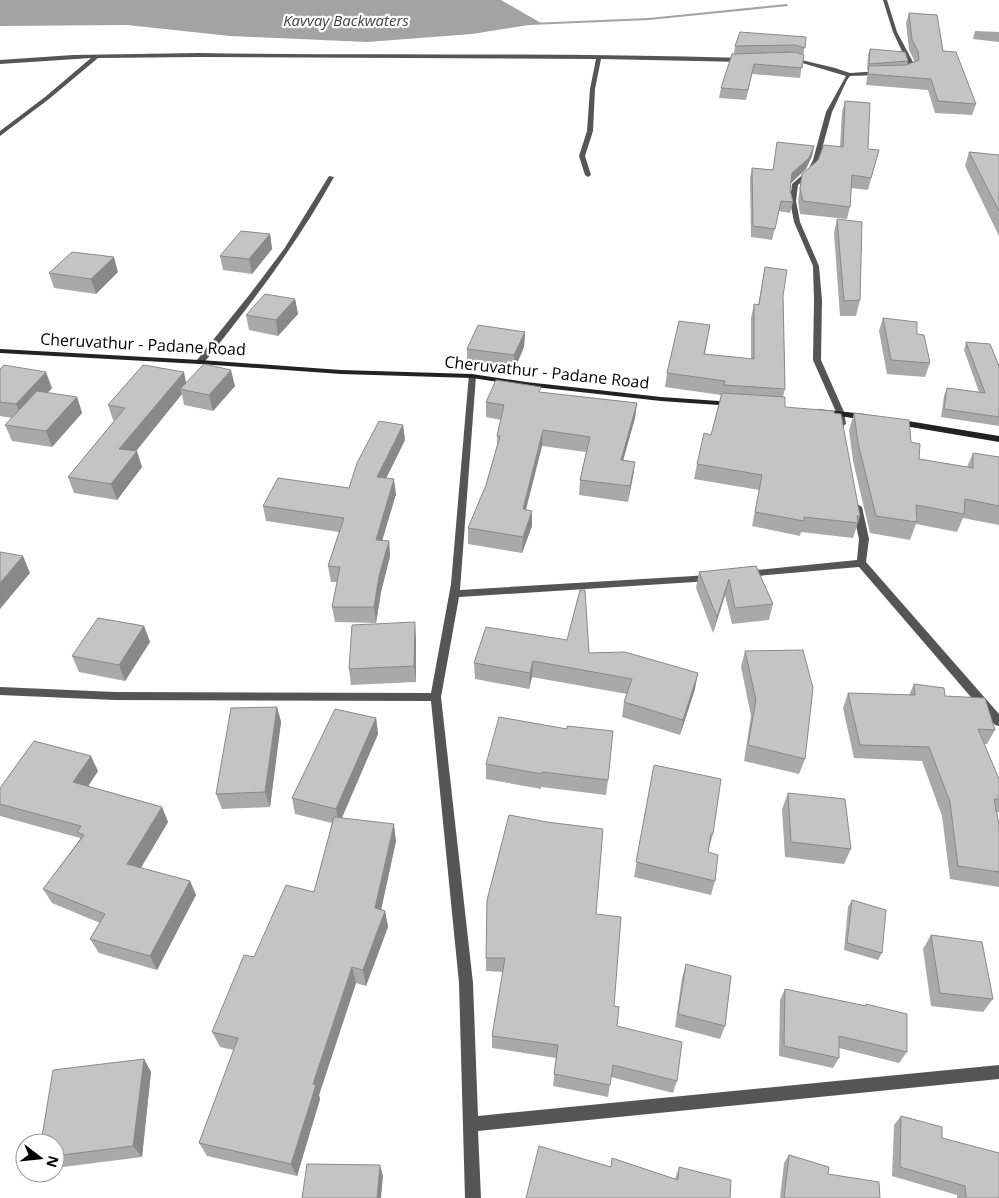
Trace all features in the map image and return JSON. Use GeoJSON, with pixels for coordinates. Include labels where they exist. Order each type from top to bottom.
{"type":"FeatureCollection","features":[{"type":"Feature","properties":{"kind":"main road","name":"Cheruvathur - Padane Road"},"geometry":{"type":"LineString","coordinates":[[0,351],[341,372],[472,376],[594,392],[741,405]]}},
{"type":"Feature","properties":{"kind":"main road"},"geometry":{"type":"LineString","coordinates":[[810,410],[840,412],[878,419]]}},
{"type":"Feature","properties":{"kind":"main road"},"geometry":{"type":"LineString","coordinates":[[888,421],[999,438]]}},
{"type":"Feature","properties":{"kind":"street"},"geometry":{"type":"LineString","coordinates":[[885,0],[899,45],[910,62],[911,70],[894,72]]}},
{"type":"Feature","properties":{"kind":"street"},"geometry":{"type":"LineString","coordinates":[[0,62],[208,54],[360,57],[752,59]]}},
{"type":"Feature","properties":{"kind":"street"},"geometry":{"type":"LineString","coordinates":[[0,134],[96,57]]}},
{"type":"Feature","properties":{"kind":"street"},"geometry":{"type":"LineString","coordinates":[[588,175],[582,156],[590,140],[592,92],[599,58]]}},
{"type":"Feature","properties":{"kind":"street"},"geometry":{"type":"LineString","coordinates":[[786,58],[833,69],[849,75],[884,73]]}},
{"type":"Feature","properties":{"kind":"street"},"geometry":{"type":"LineString","coordinates":[[843,432],[840,412],[817,360],[818,300],[816,266],[797,222],[793,200],[795,184],[811,171],[816,160],[829,112],[845,79],[849,75]]}},
{"type":"Feature","properties":{"kind":"street"},"geometry":{"type":"LineString","coordinates":[[200,362],[249,302],[304,225],[332,177]]}},
{"type":"Feature","properties":{"kind":"street"},"geometry":{"type":"LineString","coordinates":[[472,376],[454,594],[436,697],[466,983],[473,1198]]}},
{"type":"Feature","properties":{"kind":"street"},"geometry":{"type":"LineString","coordinates":[[855,500],[864,539],[861,563],[999,722]]}},
{"type":"Feature","properties":{"kind":"street"},"geometry":{"type":"LineString","coordinates":[[454,594],[729,576],[861,563]]}},
{"type":"Feature","properties":{"kind":"street"},"geometry":{"type":"LineString","coordinates":[[0,691],[115,696],[436,697]]}},
{"type":"Feature","properties":{"kind":"street"},"geometry":{"type":"LineString","coordinates":[[471,1124],[999,1072]]}},
{"type":"Feature","properties":{"kind":"water","name":"Kavvay Backwaters"},"geometry":{"type":"Polygon","coordinates":[[[0,0],[501,0],[541,23],[472,34],[367,42],[230,36],[127,25],[0,26],[0,0]]]}},
{"type":"Feature","properties":{"kind":"water"},"geometry":{"type":"Polygon","coordinates":[[[975,31],[999,32],[999,42],[973,39],[975,31]]]}},
{"type":"Feature","properties":{"kind":"building"},"geometry":{"type":"Polygon","coordinates":[[[909,13],[937,15],[943,51],[956,52],[976,104],[938,101],[931,79],[868,74],[869,66],[906,65],[919,60],[918,51],[912,40],[909,13]]]}},
{"type":"Feature","properties":{"kind":"building"},"geometry":{"type":"Polygon","coordinates":[[[740,32],[806,37],[805,48],[795,45],[735,46],[740,32]]]}},
{"type":"Feature","properties":{"kind":"building"},"geometry":{"type":"Polygon","coordinates":[[[870,49],[905,52],[908,61],[869,64],[870,49]]]}},
{"type":"Feature","properties":{"kind":"building"},"geometry":{"type":"Polygon","coordinates":[[[795,52],[804,55],[802,68],[754,64],[748,90],[721,88],[732,54],[795,52]]]}},
{"type":"Feature","properties":{"kind":"building"},"geometry":{"type":"Polygon","coordinates":[[[845,101],[870,103],[868,149],[879,150],[871,178],[852,175],[850,207],[803,201],[800,189],[802,174],[818,160],[824,145],[843,147],[845,101]]]}},
{"type":"Feature","properties":{"kind":"building"},"geometry":{"type":"Polygon","coordinates":[[[777,142],[814,146],[809,158],[792,173],[790,190],[793,202],[781,201],[775,229],[753,226],[752,168],[773,170],[777,142]]]}},
{"type":"Feature","properties":{"kind":"building"},"geometry":{"type":"Polygon","coordinates":[[[969,152],[999,155],[999,211],[969,152]]]}},
{"type":"Feature","properties":{"kind":"building"},"geometry":{"type":"Polygon","coordinates":[[[837,219],[862,222],[860,300],[844,301],[837,219]]]}},
{"type":"Feature","properties":{"kind":"building"},"geometry":{"type":"Polygon","coordinates":[[[241,231],[270,234],[249,259],[220,256],[241,231]]]}},
{"type":"Feature","properties":{"kind":"building"},"geometry":{"type":"Polygon","coordinates":[[[72,252],[114,257],[91,279],[49,273],[72,252]]]}},
{"type":"Feature","properties":{"kind":"building"},"geometry":{"type":"Polygon","coordinates":[[[765,267],[787,270],[783,296],[785,389],[724,385],[725,381],[667,373],[679,321],[710,325],[704,354],[754,359],[754,304],[759,305],[765,267]]]}},
{"type":"Feature","properties":{"kind":"building"},"geometry":{"type":"Polygon","coordinates":[[[265,294],[295,299],[276,320],[246,315],[265,294]]]}},
{"type":"Feature","properties":{"kind":"building"},"geometry":{"type":"Polygon","coordinates":[[[883,318],[917,322],[917,334],[924,335],[930,363],[891,360],[883,318]]]}},
{"type":"Feature","properties":{"kind":"building"},"geometry":{"type":"Polygon","coordinates":[[[478,325],[525,332],[514,355],[467,349],[478,325]]]}},
{"type":"Feature","properties":{"kind":"building"},"geometry":{"type":"Polygon","coordinates":[[[966,342],[990,344],[999,366],[999,417],[944,409],[947,388],[985,393],[966,342]]]}},
{"type":"Feature","properties":{"kind":"building"},"geometry":{"type":"Polygon","coordinates":[[[204,364],[231,370],[209,395],[180,389],[204,364]]]}},
{"type":"Feature","properties":{"kind":"building"},"geometry":{"type":"Polygon","coordinates":[[[4,365],[46,372],[16,404],[0,402],[0,369],[4,365]]]}},
{"type":"Feature","properties":{"kind":"building"},"geometry":{"type":"Polygon","coordinates":[[[143,365],[184,372],[119,449],[137,451],[111,484],[68,477],[125,408],[108,405],[143,365]]]}},
{"type":"Feature","properties":{"kind":"building"},"geometry":{"type":"Polygon","coordinates":[[[496,380],[541,387],[539,392],[637,403],[621,460],[635,462],[630,486],[580,480],[590,437],[543,430],[523,509],[532,511],[523,537],[468,528],[486,485],[500,436],[497,436],[504,405],[486,402],[496,380]]]}},
{"type":"Feature","properties":{"kind":"building"},"geometry":{"type":"Polygon","coordinates":[[[37,391],[77,397],[46,431],[5,425],[37,391]]]}},
{"type":"Feature","properties":{"kind":"building"},"geometry":{"type":"Polygon","coordinates":[[[722,393],[785,397],[785,407],[834,411],[834,413],[841,414],[860,516],[857,516],[858,523],[804,517],[804,521],[755,512],[762,475],[697,464],[704,433],[711,435],[722,393]]]}},
{"type":"Feature","properties":{"kind":"building"},"geometry":{"type":"Polygon","coordinates":[[[854,413],[909,420],[911,442],[920,444],[919,459],[973,468],[973,453],[999,457],[999,506],[965,499],[964,514],[916,505],[917,522],[876,516],[858,443],[854,413]]]}},
{"type":"Feature","properties":{"kind":"building"},"geometry":{"type":"Polygon","coordinates":[[[379,421],[403,425],[377,477],[394,479],[376,540],[389,541],[379,576],[374,607],[332,607],[340,567],[328,566],[344,518],[263,506],[278,478],[349,488],[357,463],[379,421]]]}},
{"type":"Feature","properties":{"kind":"building"},"geometry":{"type":"Polygon","coordinates":[[[0,552],[23,556],[0,583],[0,552]]]}},
{"type":"Feature","properties":{"kind":"building"},"geometry":{"type":"Polygon","coordinates":[[[756,566],[773,604],[735,608],[729,579],[717,617],[699,572],[756,566]]]}},
{"type":"Feature","properties":{"kind":"building"},"geometry":{"type":"Polygon","coordinates":[[[580,590],[585,590],[589,653],[625,652],[698,673],[683,720],[624,702],[632,679],[533,661],[530,673],[474,663],[486,627],[567,640],[580,590]]]}},
{"type":"Feature","properties":{"kind":"building"},"geometry":{"type":"Polygon","coordinates":[[[98,618],[144,626],[119,665],[72,656],[98,618]]]}},
{"type":"Feature","properties":{"kind":"building"},"geometry":{"type":"Polygon","coordinates":[[[415,622],[414,666],[349,669],[352,625],[415,622]]]}},
{"type":"Feature","properties":{"kind":"building"},"geometry":{"type":"Polygon","coordinates":[[[803,650],[813,688],[805,759],[748,745],[756,700],[745,651],[803,650]]]}},
{"type":"Feature","properties":{"kind":"building"},"geometry":{"type":"Polygon","coordinates":[[[914,684],[944,688],[945,696],[985,698],[995,730],[978,729],[999,779],[999,799],[994,799],[999,825],[999,872],[958,866],[950,802],[929,747],[860,745],[848,693],[915,695],[914,684]]]}},
{"type":"Feature","properties":{"kind":"building"},"geometry":{"type":"Polygon","coordinates":[[[277,707],[265,792],[216,794],[231,708],[277,707]]]}},
{"type":"Feature","properties":{"kind":"building"},"geometry":{"type":"Polygon","coordinates":[[[335,709],[376,718],[336,809],[292,798],[335,709]]]}},
{"type":"Feature","properties":{"kind":"building"},"geometry":{"type":"Polygon","coordinates":[[[499,717],[567,729],[567,726],[613,731],[608,780],[542,772],[542,774],[486,764],[499,717]]]}},
{"type":"Feature","properties":{"kind":"building"},"geometry":{"type":"Polygon","coordinates":[[[34,741],[91,756],[73,782],[162,807],[127,864],[190,881],[150,956],[90,939],[105,914],[43,889],[84,835],[77,832],[81,826],[0,804],[0,788],[34,741]]]}},
{"type":"Feature","properties":{"kind":"building"},"geometry":{"type":"Polygon","coordinates":[[[654,765],[721,779],[713,834],[711,834],[708,852],[718,855],[715,881],[636,862],[654,765]]]}},
{"type":"Feature","properties":{"kind":"building"},"geometry":{"type":"Polygon","coordinates":[[[788,793],[845,799],[851,849],[791,842],[788,793]]]}},
{"type":"Feature","properties":{"kind":"building"},"geometry":{"type":"Polygon","coordinates":[[[509,815],[603,829],[596,914],[621,917],[614,1006],[619,1007],[617,1026],[682,1042],[677,1081],[613,1065],[610,1085],[554,1074],[558,1045],[492,1036],[505,958],[486,958],[487,900],[509,815]]]}},
{"type":"Feature","properties":{"kind":"building"},"geometry":{"type":"Polygon","coordinates":[[[334,817],[394,824],[375,908],[385,911],[363,970],[352,967],[313,1084],[316,1085],[291,1164],[199,1143],[238,1038],[212,1032],[244,955],[254,957],[286,885],[314,892],[334,817]]]}},
{"type":"Feature","properties":{"kind":"building"},"geometry":{"type":"Polygon","coordinates":[[[852,900],[886,910],[882,953],[847,943],[852,900]]]}},
{"type":"Feature","properties":{"kind":"building"},"geometry":{"type":"Polygon","coordinates":[[[931,935],[982,942],[993,999],[940,993],[931,935]]]}},
{"type":"Feature","properties":{"kind":"building"},"geometry":{"type":"Polygon","coordinates":[[[686,964],[731,976],[725,1026],[678,1014],[686,964]]]}},
{"type":"Feature","properties":{"kind":"building"},"geometry":{"type":"Polygon","coordinates":[[[785,989],[866,1006],[866,1004],[907,1014],[907,1052],[839,1036],[839,1058],[784,1046],[785,989]]]}},
{"type":"Feature","properties":{"kind":"building"},"geometry":{"type":"Polygon","coordinates":[[[144,1059],[133,1146],[65,1155],[65,1133],[43,1133],[53,1070],[144,1059]]]}},
{"type":"Feature","properties":{"kind":"building"},"geometry":{"type":"Polygon","coordinates":[[[901,1116],[942,1127],[942,1138],[999,1153],[999,1198],[966,1198],[965,1186],[900,1167],[901,1116]]]}},
{"type":"Feature","properties":{"kind":"building"},"geometry":{"type":"Polygon","coordinates":[[[539,1146],[611,1167],[612,1158],[678,1180],[679,1167],[731,1180],[730,1198],[526,1198],[539,1146]]]}},
{"type":"Feature","properties":{"kind":"building"},"geometry":{"type":"Polygon","coordinates":[[[789,1155],[829,1167],[828,1174],[879,1182],[880,1198],[784,1198],[789,1155]]]}},
{"type":"Feature","properties":{"kind":"building"},"geometry":{"type":"Polygon","coordinates":[[[307,1164],[380,1165],[377,1198],[302,1198],[307,1164]]]}},
{"type":"Feature","properties":{"kind":"waterway"},"geometry":{"type":"LineString","coordinates":[[530,24],[649,19],[787,5]]}}]}
